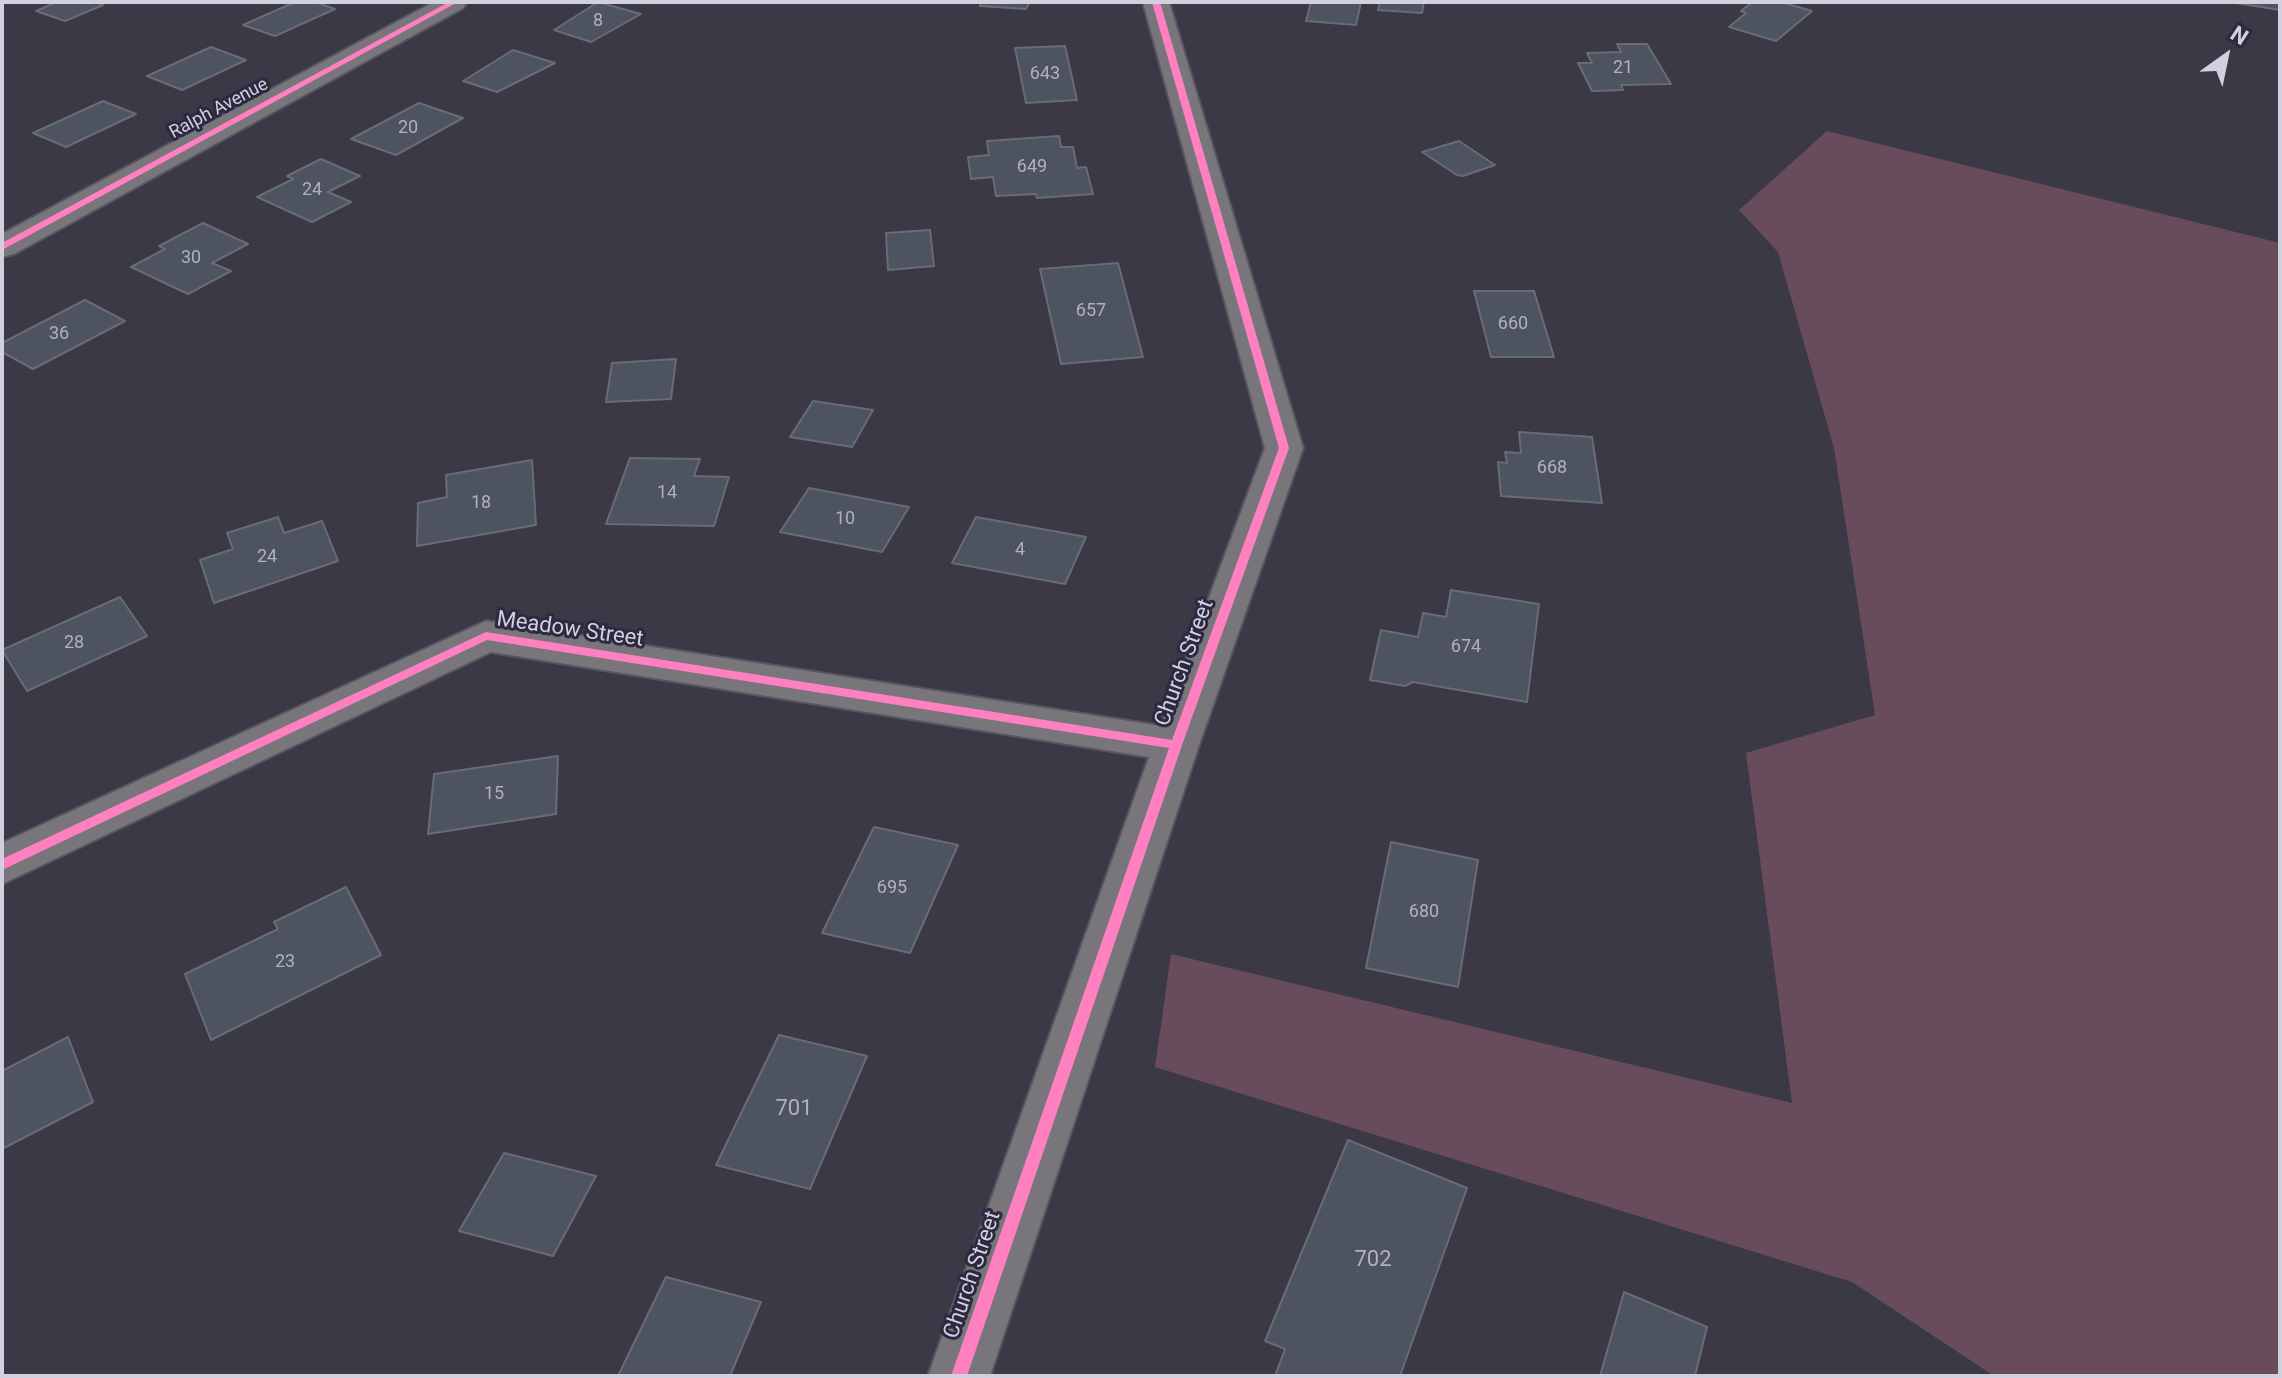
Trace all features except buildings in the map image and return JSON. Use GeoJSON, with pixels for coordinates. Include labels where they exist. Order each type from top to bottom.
{"type":"FeatureCollection","features":[{"type":"Feature","properties":{"kind":"street","name":"Ralph Avenue"},"geometry":{"type":"LineString","coordinates":[[2,247],[454,2]]}},
{"type":"Feature","properties":{"kind":"street","name":"Church Street"},"geometry":{"type":"LineString","coordinates":[[959,1376],[1176,745],[1284,448],[1156,2]]}},
{"type":"Feature","properties":{"kind":"street","name":"Meadow Street"},"geometry":{"type":"LineString","coordinates":[[2,865],[486,636],[1176,745]]}},
{"type":"Feature","properties":{"kind":"shaded area"},"geometry":{"type":"Polygon","coordinates":[[[1827,131],[2280,243],[2280,1376],[1994,1376],[1852,1282],[1155,1067],[1171,954],[1792,1103],[1746,753],[1875,715],[1834,448],[1778,252],[1739,210],[1827,131]]]}},
{"type":"Feature","properties":{"kind":"cycle path"},"geometry":{"type":"LineString","coordinates":[[2,247],[454,2]]}},
{"type":"Feature","properties":{"kind":"cycle path"},"geometry":{"type":"LineString","coordinates":[[959,1376],[1176,745],[1284,448],[1156,2]]}},
{"type":"Feature","properties":{"kind":"cycle path"},"geometry":{"type":"LineString","coordinates":[[2,865],[486,636],[1176,745]]}}]}
